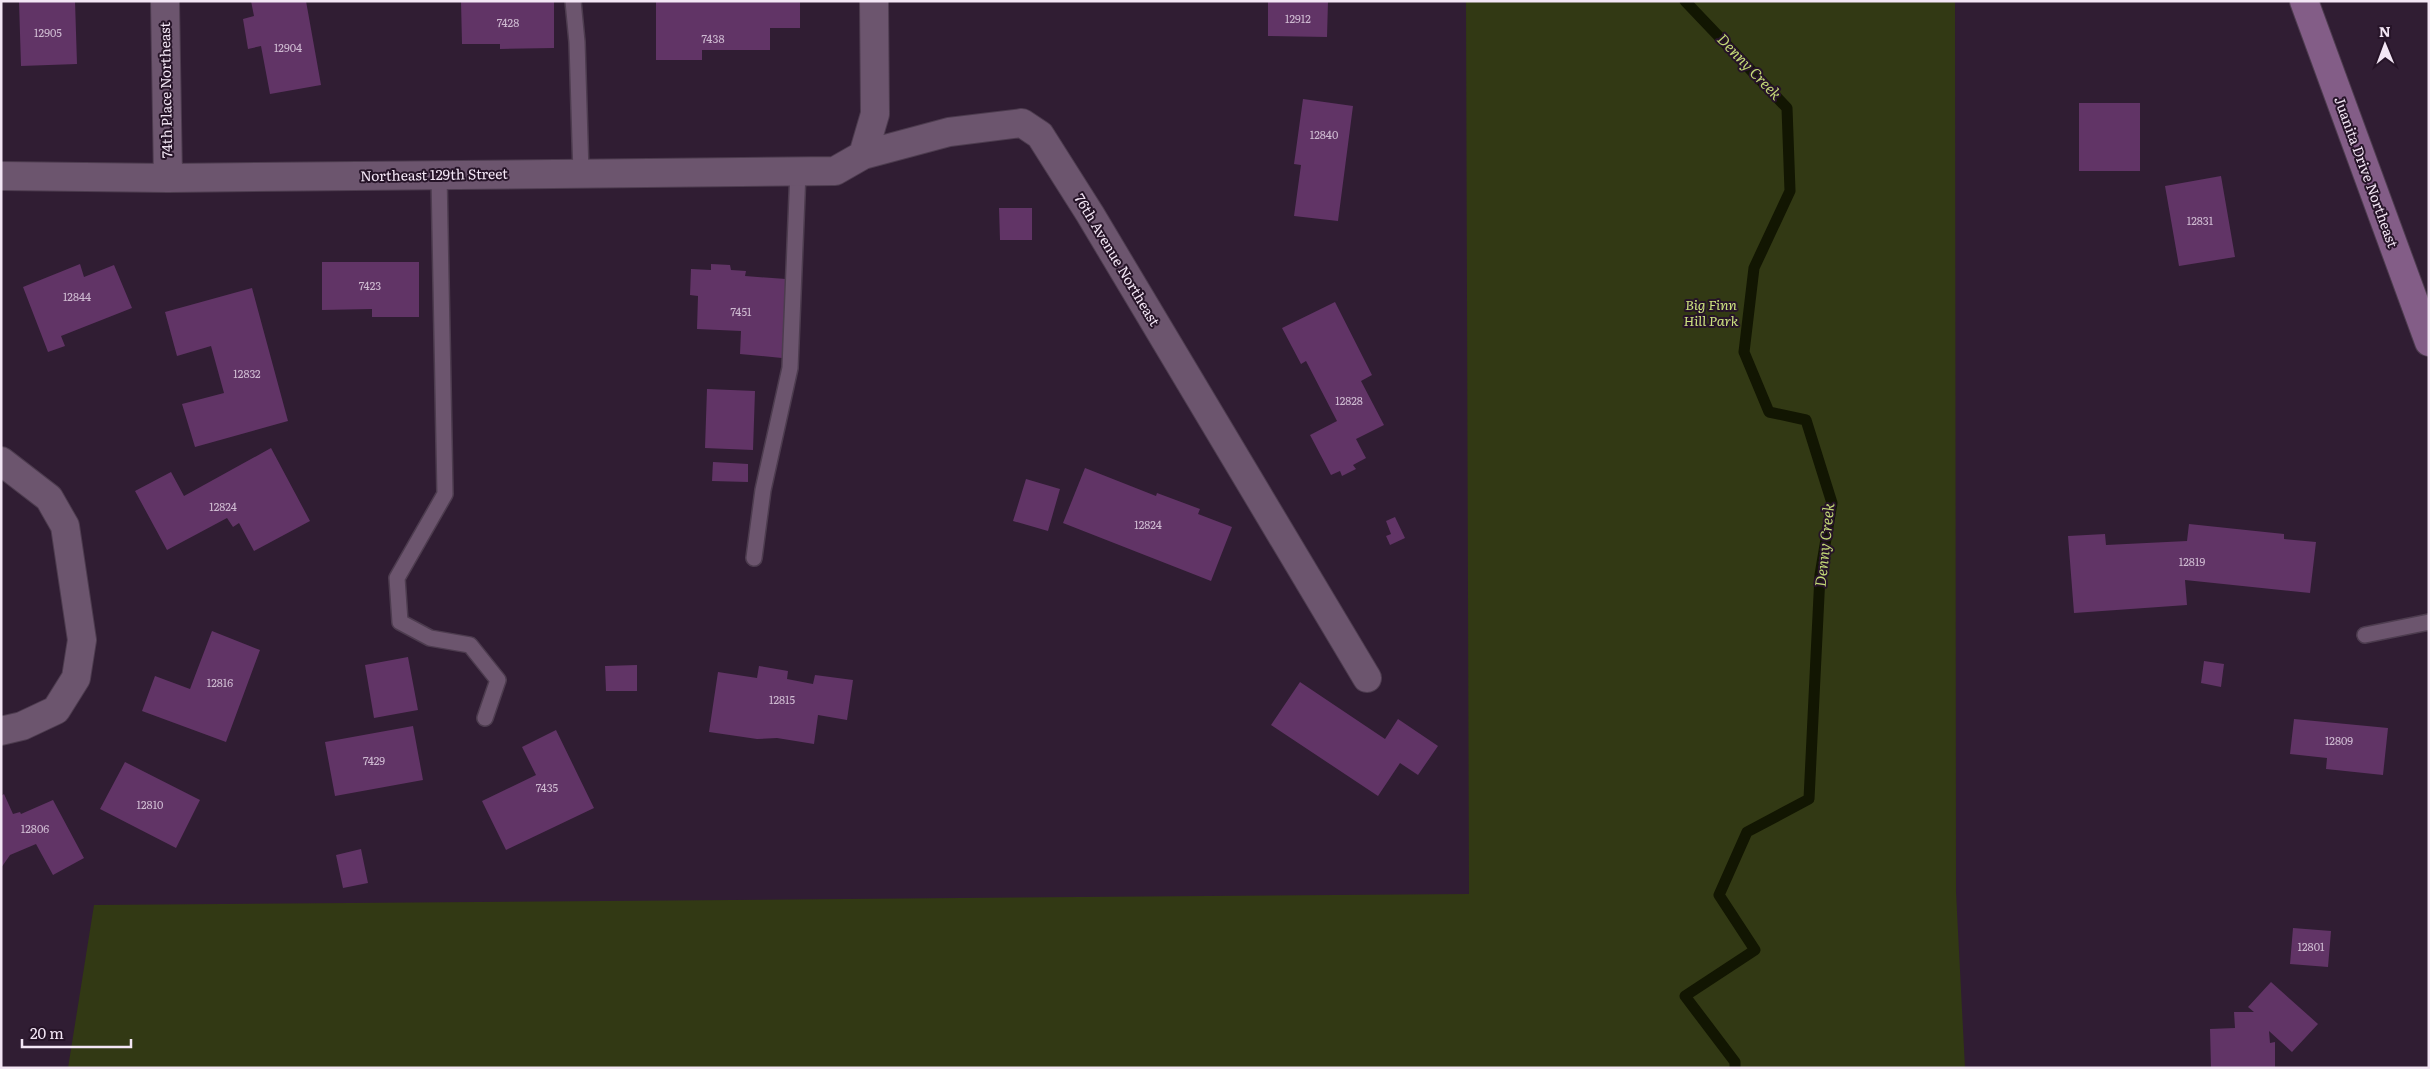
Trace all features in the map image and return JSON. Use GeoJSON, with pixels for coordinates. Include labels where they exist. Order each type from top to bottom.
{"type":"FeatureCollection","features":[{"type":"Feature","properties":{"kind":"main road","name":"Juanita Drive Northeast"},"geometry":{"type":"LineString","coordinates":[[2304,1],[2429,342]]}},
{"type":"Feature","properties":{"kind":"street","name":"74th Place Northeast"},"geometry":{"type":"LineString","coordinates":[[165,1],[168,178]]}},
{"type":"Feature","properties":{"kind":"street"},"geometry":{"type":"LineString","coordinates":[[863,155],[875,114],[874,1]]}},
{"type":"Feature","properties":{"kind":"street","name":"76th Avenue Northeast"},"geometry":{"type":"LineString","coordinates":[[863,155],[949,132],[1022,123],[1040,135],[1090,214],[1367,678]]}},
{"type":"Feature","properties":{"kind":"street","name":"Northeast 129th Street"},"geometry":{"type":"LineString","coordinates":[[1,176],[168,178],[835,171],[863,155]]}},
{"type":"Feature","properties":{"kind":"street"},"geometry":{"type":"LineString","coordinates":[[1,461],[49,498],[65,526],[82,640],[76,678],[56,710],[22,726],[1,731]]}},
{"type":"Feature","properties":{"kind":"lane"},"geometry":{"type":"LineString","coordinates":[[573,1],[577,42],[581,174]]}},
{"type":"Feature","properties":{"kind":"lane"},"geometry":{"type":"LineString","coordinates":[[754,558],[763,490],[790,368],[798,171]]}},
{"type":"Feature","properties":{"kind":"lane"},"geometry":{"type":"LineString","coordinates":[[439,175],[445,494],[397,578],[400,622],[430,638],[470,645],[498,680],[486,718]]}},
{"type":"Feature","properties":{"kind":"lane"},"geometry":{"type":"LineString","coordinates":[[2365,635],[2429,622]]}},
{"type":"Feature","properties":{"kind":"green space","name":"Big Finn Hill Park"},"geometry":{"type":"Polygon","coordinates":[[[1466,1],[1955,1],[1956,892],[1965,1068],[68,1068],[94,905],[1469,894],[1466,1]]]}},
{"type":"Feature","properties":{"kind":"building"},"geometry":{"type":"Polygon","coordinates":[[[19,1],[75,1],[77,64],[21,66],[19,1]]]}},
{"type":"Feature","properties":{"kind":"building"},"geometry":{"type":"Polygon","coordinates":[[[251,1],[306,1],[321,85],[270,94],[261,46],[248,49],[243,19],[254,16],[251,1]]]}},
{"type":"Feature","properties":{"kind":"building"},"geometry":{"type":"Polygon","coordinates":[[[461,1],[554,1],[554,48],[500,49],[500,44],[462,44],[461,1]]]}},
{"type":"Feature","properties":{"kind":"building"},"geometry":{"type":"Polygon","coordinates":[[[656,1],[800,1],[800,28],[770,28],[770,50],[702,50],[702,60],[656,60],[656,1]]]}},
{"type":"Feature","properties":{"kind":"building"},"geometry":{"type":"Polygon","coordinates":[[[1268,1],[1328,1],[1327,37],[1268,36],[1268,1]]]}},
{"type":"Feature","properties":{"kind":"building"},"geometry":{"type":"Polygon","coordinates":[[[1303,99],[1353,106],[1338,221],[1294,216],[1301,165],[1294,164],[1303,99]]]}},
{"type":"Feature","properties":{"kind":"building"},"geometry":{"type":"Polygon","coordinates":[[[2079,103],[2140,103],[2140,171],[2079,171],[2079,103]]]}},
{"type":"Feature","properties":{"kind":"building"},"geometry":{"type":"Polygon","coordinates":[[[2221,176],[2235,257],[2179,266],[2165,186],[2221,176]]]}},
{"type":"Feature","properties":{"kind":"building"},"geometry":{"type":"Polygon","coordinates":[[[999,208],[1032,208],[1032,240],[1000,240],[999,208]]]}},
{"type":"Feature","properties":{"kind":"building"},"geometry":{"type":"Polygon","coordinates":[[[322,262],[419,262],[419,317],[372,317],[372,309],[322,310],[322,262]]]}},
{"type":"Feature","properties":{"kind":"building"},"geometry":{"type":"Polygon","coordinates":[[[80,264],[84,277],[114,265],[132,308],[61,336],[65,346],[48,352],[23,287],[80,264]]]}},
{"type":"Feature","properties":{"kind":"building"},"geometry":{"type":"Polygon","coordinates":[[[711,264],[730,265],[731,270],[746,271],[745,276],[786,279],[782,358],[740,354],[741,331],[697,329],[698,296],[690,295],[691,269],[711,270],[711,264]]]}},
{"type":"Feature","properties":{"kind":"building"},"geometry":{"type":"Polygon","coordinates":[[[252,288],[288,421],[195,447],[182,404],[224,393],[211,346],[177,356],[165,312],[252,288]]]}},
{"type":"Feature","properties":{"kind":"building"},"geometry":{"type":"Polygon","coordinates":[[[1335,302],[1372,375],[1361,381],[1384,425],[1356,439],[1366,458],[1353,465],[1356,469],[1342,476],[1340,471],[1331,475],[1310,435],[1337,421],[1306,361],[1301,364],[1282,328],[1335,302]]]}},
{"type":"Feature","properties":{"kind":"building"},"geometry":{"type":"Polygon","coordinates":[[[707,389],[755,391],[753,450],[705,448],[707,389]]]}},
{"type":"Feature","properties":{"kind":"building"},"geometry":{"type":"Polygon","coordinates":[[[271,448],[310,521],[254,551],[239,523],[233,527],[227,518],[167,550],[135,491],[171,472],[184,496],[271,448]]]}},
{"type":"Feature","properties":{"kind":"building"},"geometry":{"type":"Polygon","coordinates":[[[713,462],[748,464],[748,482],[712,481],[713,462]]]}},
{"type":"Feature","properties":{"kind":"building"},"geometry":{"type":"Polygon","coordinates":[[[1085,468],[1156,496],[1157,493],[1200,509],[1198,514],[1232,527],[1211,581],[1063,523],[1085,468]]]}},
{"type":"Feature","properties":{"kind":"building"},"geometry":{"type":"Polygon","coordinates":[[[1026,479],[1060,489],[1048,531],[1013,521],[1026,479]]]}},
{"type":"Feature","properties":{"kind":"building"},"geometry":{"type":"Polygon","coordinates":[[[1395,517],[1405,538],[1390,545],[1386,536],[1391,534],[1386,521],[1395,517]]]}},
{"type":"Feature","properties":{"kind":"building"},"geometry":{"type":"Polygon","coordinates":[[[2189,524],[2284,534],[2284,539],[2316,542],[2310,593],[2185,580],[2187,605],[2074,613],[2068,536],[2105,534],[2106,545],[2187,541],[2189,524]]]}},
{"type":"Feature","properties":{"kind":"building"},"geometry":{"type":"Polygon","coordinates":[[[212,631],[260,650],[226,742],[142,711],[155,676],[190,689],[212,631]]]}},
{"type":"Feature","properties":{"kind":"building"},"geometry":{"type":"Polygon","coordinates":[[[408,657],[418,710],[374,718],[365,665],[408,657]]]}},
{"type":"Feature","properties":{"kind":"building"},"geometry":{"type":"Polygon","coordinates":[[[2204,661],[2224,664],[2221,687],[2201,683],[2204,661]]]}},
{"type":"Feature","properties":{"kind":"building"},"geometry":{"type":"Polygon","coordinates":[[[637,665],[637,691],[606,691],[605,666],[637,665]]]}},
{"type":"Feature","properties":{"kind":"building"},"geometry":{"type":"Polygon","coordinates":[[[759,666],[788,671],[787,679],[813,684],[815,675],[853,680],[847,720],[818,715],[814,744],[777,738],[757,739],[709,732],[718,672],[757,678],[759,666]]]}},
{"type":"Feature","properties":{"kind":"building"},"geometry":{"type":"Polygon","coordinates":[[[1300,682],[1385,739],[1398,719],[1438,746],[1418,775],[1400,763],[1378,796],[1271,725],[1300,682]]]}},
{"type":"Feature","properties":{"kind":"building"},"geometry":{"type":"Polygon","coordinates":[[[2294,719],[2388,728],[2383,775],[2326,769],[2327,758],[2290,754],[2294,719]]]}},
{"type":"Feature","properties":{"kind":"building"},"geometry":{"type":"Polygon","coordinates":[[[413,726],[423,780],[335,796],[325,742],[413,726]]]}},
{"type":"Feature","properties":{"kind":"building"},"geometry":{"type":"Polygon","coordinates":[[[556,730],[594,808],[506,850],[482,801],[536,775],[522,747],[556,730]]]}},
{"type":"Feature","properties":{"kind":"building"},"geometry":{"type":"Polygon","coordinates":[[[125,762],[200,800],[176,848],[100,809],[125,762]]]}},
{"type":"Feature","properties":{"kind":"building"},"geometry":{"type":"Polygon","coordinates":[[[4,794],[13,814],[20,812],[21,814],[53,800],[84,858],[53,875],[36,844],[10,855],[1,868],[1,796],[4,794]]]}},
{"type":"Feature","properties":{"kind":"building"},"geometry":{"type":"Polygon","coordinates":[[[361,849],[368,883],[343,888],[336,855],[361,849]]]}},
{"type":"Feature","properties":{"kind":"building"},"geometry":{"type":"Polygon","coordinates":[[[2293,928],[2331,931],[2328,967],[2290,964],[2293,928]]]}},
{"type":"Feature","properties":{"kind":"building"},"geometry":{"type":"Polygon","coordinates":[[[2271,982],[2318,1024],[2292,1052],[2269,1031],[2270,1043],[2275,1042],[2275,1068],[2211,1068],[2210,1029],[2235,1028],[2234,1012],[2254,1012],[2248,1007],[2271,982]]]}},
{"type":"Feature","properties":{"kind":"waterway","name":"Denny Creek"},"geometry":{"type":"LineString","coordinates":[[1685,1],[1787,108],[1790,191],[1754,268],[1744,352],[1769,412],[1806,420],[1832,503],[1820,575],[1809,799],[1747,832],[1719,895],[1755,950],[1685,996],[1735,1062],[1735,1068]]}}]}
